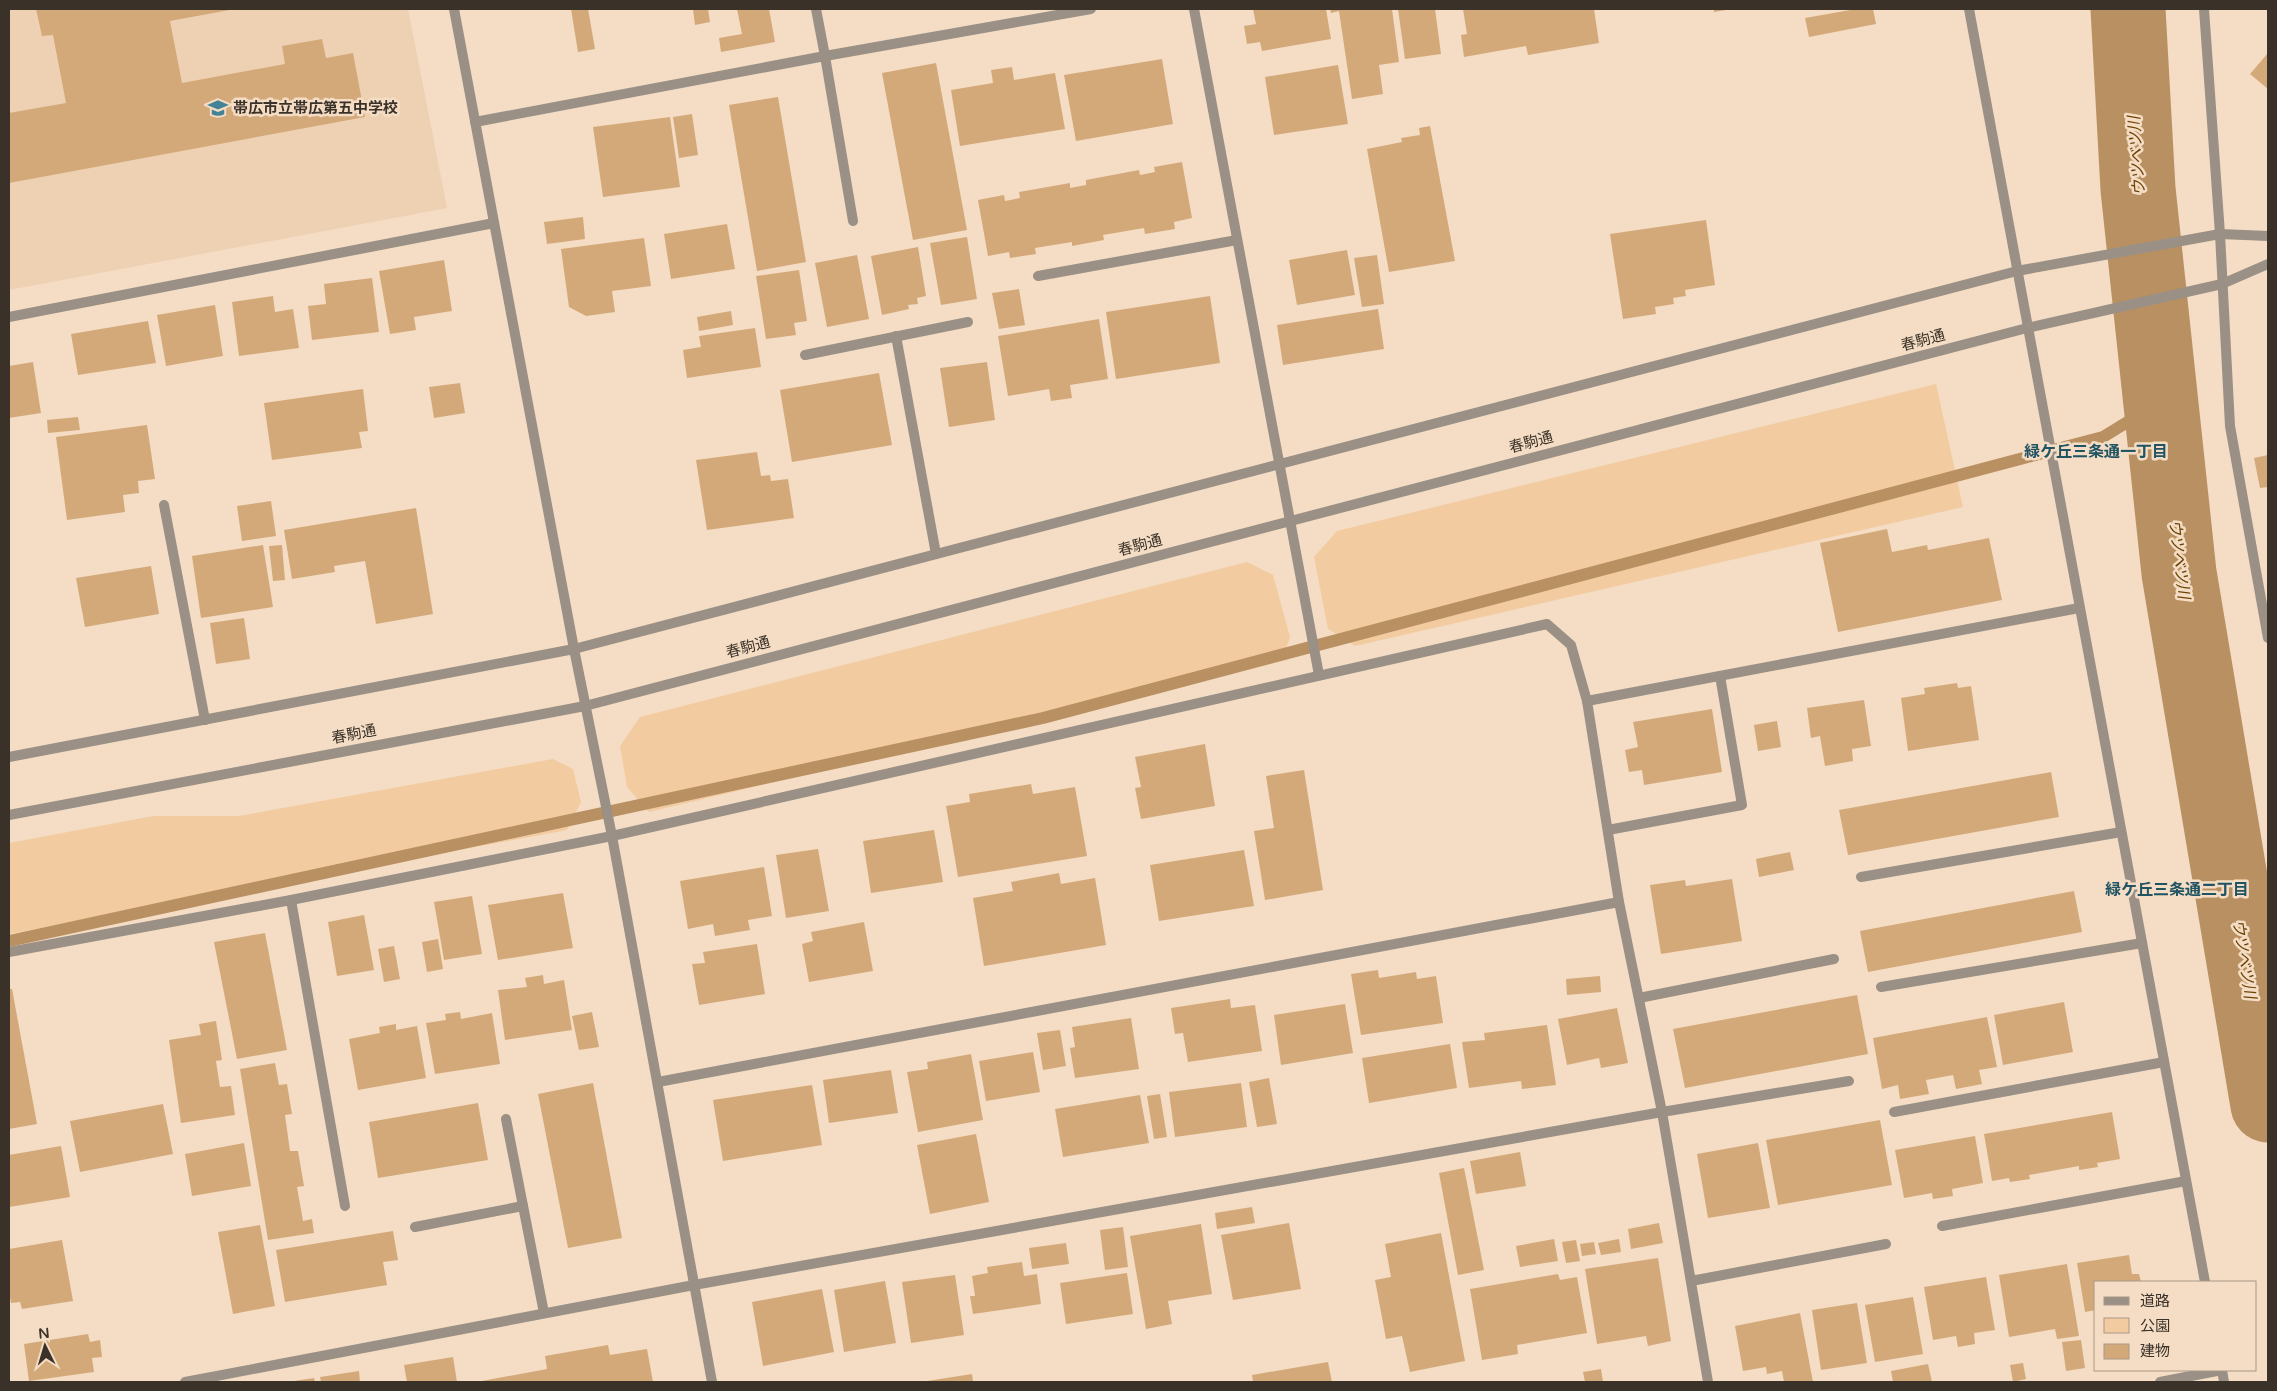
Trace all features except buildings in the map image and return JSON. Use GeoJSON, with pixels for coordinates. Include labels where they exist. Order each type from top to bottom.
{"type":"FeatureCollection","features":[{"type":"Feature","properties":{"kind":"street"},"geometry":{"type":"LineString","coordinates":[[454,9],[574,649],[612,836],[712,1382]]}},
{"type":"Feature","properties":{"kind":"street"},"geometry":{"type":"LineString","coordinates":[[816,9],[826,56],[853,221]]}},
{"type":"Feature","properties":{"kind":"street"},"geometry":{"type":"LineString","coordinates":[[475,122],[1050,12],[1091,9]]}},
{"type":"Feature","properties":{"kind":"street"},"geometry":{"type":"LineString","coordinates":[[1194,9],[1319,675]]}},
{"type":"Feature","properties":{"kind":"street"},"geometry":{"type":"LineString","coordinates":[[1968,9],[2205,1281]]}},
{"type":"Feature","properties":{"kind":"street"},"geometry":{"type":"LineString","coordinates":[[2204,9],[2220,234],[2230,426],[2268,638]]}},
{"type":"Feature","properties":{"kind":"street"},"geometry":{"type":"LineString","coordinates":[[9,318],[494,223]]}},
{"type":"Feature","properties":{"kind":"street"},"geometry":{"type":"LineString","coordinates":[[9,757],[574,649],[2017,271],[2220,234],[2268,236]]}},
{"type":"Feature","properties":{"kind":"street"},"geometry":{"type":"LineString","coordinates":[[1038,276],[1237,240]]}},
{"type":"Feature","properties":{"kind":"street","name":"春駒通"},"geometry":{"type":"LineString","coordinates":[[9,815],[585,706],[2027,328],[2222,284],[2268,264]]}},
{"type":"Feature","properties":{"kind":"street"},"geometry":{"type":"LineString","coordinates":[[805,355],[968,322]]}},
{"type":"Feature","properties":{"kind":"street"},"geometry":{"type":"LineString","coordinates":[[896,336],[936,554]]}},
{"type":"Feature","properties":{"kind":"street"},"geometry":{"type":"LineString","coordinates":[[164,505],[205,720]]}},
{"type":"Feature","properties":{"kind":"street"},"geometry":{"type":"LineString","coordinates":[[1587,701],[2079,608]]}},
{"type":"Feature","properties":{"kind":"street"},"geometry":{"type":"LineString","coordinates":[[9,952],[291,900],[612,836],[1547,624],[1571,645],[1587,701],[1619,902],[1662,1112],[1708,1382]]}},
{"type":"Feature","properties":{"kind":"street"},"geometry":{"type":"LineString","coordinates":[[1608,830],[1742,805],[1720,676]]}},
{"type":"Feature","properties":{"kind":"street"},"geometry":{"type":"LineString","coordinates":[[1861,877],[2121,832]]}},
{"type":"Feature","properties":{"kind":"street"},"geometry":{"type":"LineString","coordinates":[[291,900],[345,1206]]}},
{"type":"Feature","properties":{"kind":"street"},"geometry":{"type":"LineString","coordinates":[[658,1082],[1619,902]]}},
{"type":"Feature","properties":{"kind":"street"},"geometry":{"type":"LineString","coordinates":[[1881,987],[2142,943]]}},
{"type":"Feature","properties":{"kind":"street"},"geometry":{"type":"LineString","coordinates":[[1639,998],[1834,959]]}},
{"type":"Feature","properties":{"kind":"street"},"geometry":{"type":"LineString","coordinates":[[1894,1112],[2164,1062]]}},
{"type":"Feature","properties":{"kind":"street"},"geometry":{"type":"LineString","coordinates":[[185,1382],[694,1285],[1662,1112],[1849,1081]]}},
{"type":"Feature","properties":{"kind":"street"},"geometry":{"type":"LineString","coordinates":[[506,1119],[544,1313]]}},
{"type":"Feature","properties":{"kind":"street"},"geometry":{"type":"LineString","coordinates":[[1942,1226],[2186,1181]]}},
{"type":"Feature","properties":{"kind":"street"},"geometry":{"type":"LineString","coordinates":[[415,1227],[523,1206]]}},
{"type":"Feature","properties":{"kind":"street"},"geometry":{"type":"LineString","coordinates":[[1691,1281],[1886,1244]]}},
{"type":"Feature","properties":{"kind":"street"},"geometry":{"type":"LineString","coordinates":[[2160,1382],[2217,1371]]}},
{"type":"Feature","properties":{"kind":"shaded area","name":"帯広市立帯広第五中学校"},"geometry":{"type":"Polygon","coordinates":[[[9,9],[408,9],[447,208],[9,290],[9,9]]]}},
{"type":"Feature","properties":{"kind":"green space"},"geometry":{"type":"Polygon","coordinates":[[[1936,384],[1963,507],[1355,646],[1328,629],[1314,557],[1337,531],[1936,384]]]}},
{"type":"Feature","properties":{"kind":"green space"},"geometry":{"type":"Polygon","coordinates":[[[1247,562],[1273,575],[1290,637],[1282,660],[649,812],[627,787],[620,746],[640,717],[1247,562]]]}},
{"type":"Feature","properties":{"kind":"green space"},"geometry":{"type":"Polygon","coordinates":[[[553,759],[573,769],[581,802],[567,830],[9,934],[9,843],[153,816],[239,816],[553,759]]]}},
{"type":"Feature","properties":{"kind":"waterway","name":"ウツベツ川"},"geometry":{"type":"LineString","coordinates":[[2128,9],[2138,189],[2179,573],[2268,1105]]}},
{"type":"Feature","properties":{"kind":"waterway"},"geometry":{"type":"LineString","coordinates":[[9,941],[1043,718],[2103,437],[2160,402]]}},
{"type":"Feature","properties":{"kind":"place","name":"帯広市立帯広第五中学校"},"geometry":{"type":"Point","coordinates":[218,108]}},
{"type":"Feature","properties":{"kind":"district","name":"緑ケ丘三条通一丁目"},"geometry":{"type":"Point","coordinates":[2096,452]}},
{"type":"Feature","properties":{"kind":"district","name":"緑ケ丘三条通二丁目"},"geometry":{"type":"Point","coordinates":[2177,890]}}]}
